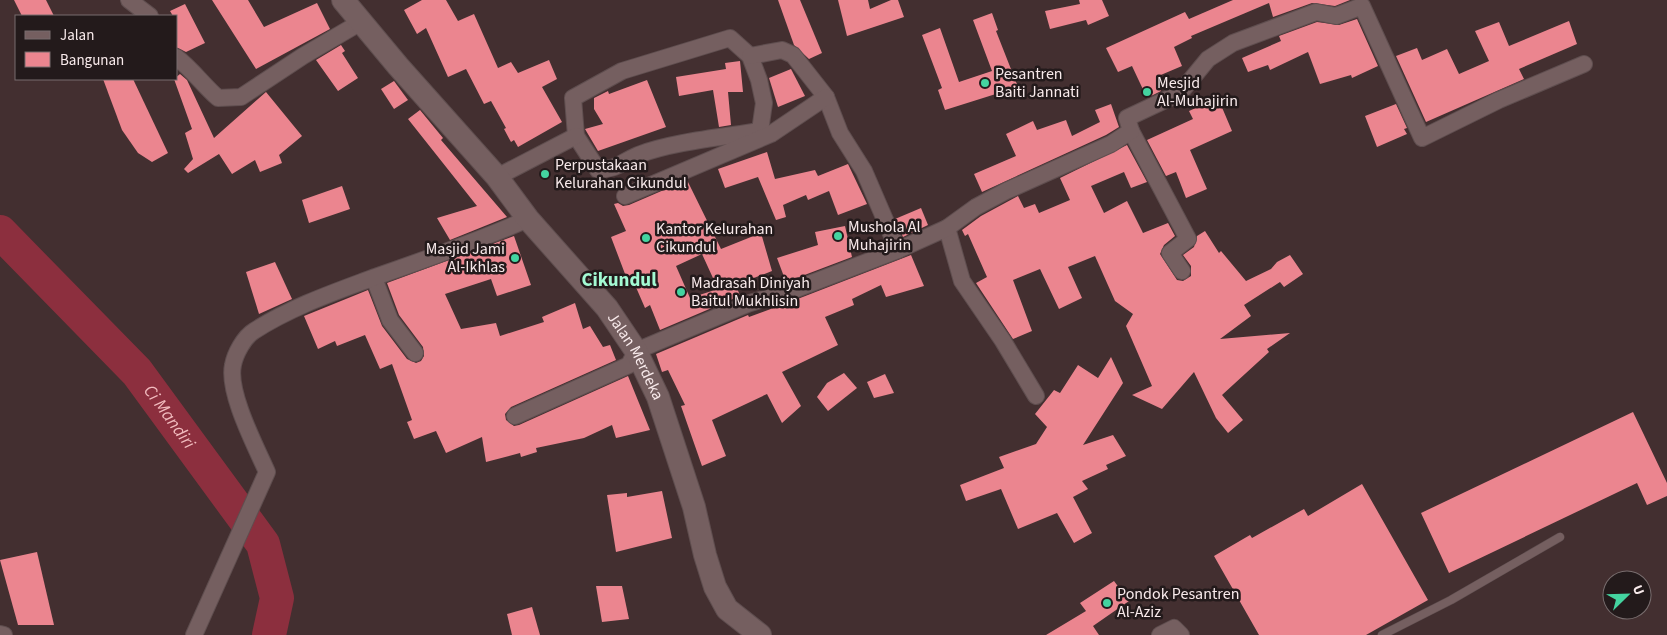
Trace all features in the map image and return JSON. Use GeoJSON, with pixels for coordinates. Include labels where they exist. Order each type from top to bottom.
{"type":"FeatureCollection","features":[{"type":"Feature","properties":{"kind":"street"},"geometry":{"type":"LineString","coordinates":[[128,0],[149,15]]}},
{"type":"Feature","properties":{"kind":"street","name":"Jalan Merdeka"},"geometry":{"type":"LineString","coordinates":[[343,0],[496,177],[528,219],[607,308],[636,351],[661,406],[694,507],[705,555],[716,587],[727,609],[760,635]]}},
{"type":"Feature","properties":{"kind":"street"},"geometry":{"type":"LineString","coordinates":[[1182,271],[1170,253],[1188,239],[1131,131],[1127,118],[1180,93],[1208,59],[1233,43],[1316,12],[1336,16],[1362,6],[1422,138],[1499,100],[1584,64]]}},
{"type":"Feature","properties":{"kind":"street"},"geometry":{"type":"LineString","coordinates":[[178,58],[192,68],[200,82],[218,98],[241,97],[303,56],[361,22]]}},
{"type":"Feature","properties":{"kind":"street"},"geometry":{"type":"LineString","coordinates":[[730,38],[750,56],[764,103],[760,131],[686,143],[638,155],[616,168],[598,170],[576,136],[573,98],[622,71],[730,38]]}},
{"type":"Feature","properties":{"kind":"street"},"geometry":{"type":"LineString","coordinates":[[750,56],[782,50],[793,55],[826,97],[840,133],[864,171],[898,250]]}},
{"type":"Feature","properties":{"kind":"street"},"geometry":{"type":"LineString","coordinates":[[624,196],[771,134],[826,97]]}},
{"type":"Feature","properties":{"kind":"street"},"geometry":{"type":"LineString","coordinates":[[515,416],[629,365],[636,351],[750,303],[791,291],[898,250],[947,228],[976,207],[1006,191],[1111,144],[1131,131]]}},
{"type":"Feature","properties":{"kind":"street"},"geometry":{"type":"LineString","coordinates":[[496,177],[576,136]]}},
{"type":"Feature","properties":{"kind":"street"},"geometry":{"type":"LineString","coordinates":[[196,632],[267,472],[245,424],[231,374],[236,354],[253,332],[293,310],[528,219]]}},
{"type":"Feature","properties":{"kind":"street"},"geometry":{"type":"LineString","coordinates":[[947,228],[962,281],[1003,341],[1036,396]]}},
{"type":"Feature","properties":{"kind":"street"},"geometry":{"type":"LineString","coordinates":[[374,278],[390,320],[415,353]]}},
{"type":"Feature","properties":{"kind":"street"},"geometry":{"type":"LineString","coordinates":[[1160,635],[1174,628],[1181,635]]}},
{"type":"Feature","properties":{"kind":"lane"},"geometry":{"type":"LineString","coordinates":[[1382,635],[1452,600],[1560,537]]}},
{"type":"Feature","properties":{"kind":"building"},"geometry":{"type":"Polygon","coordinates":[[[14,0],[46,0],[54,15],[22,15],[14,0]]]}},
{"type":"Feature","properties":{"kind":"building"},"geometry":{"type":"Polygon","coordinates":[[[212,0],[248,0],[264,27],[317,3],[330,29],[256,69],[212,0]]]}},
{"type":"Feature","properties":{"kind":"building"},"geometry":{"type":"Polygon","coordinates":[[[422,0],[446,0],[458,21],[474,14],[498,68],[511,62],[518,73],[549,60],[557,79],[542,87],[562,122],[518,147],[514,140],[511,142],[504,129],[506,128],[491,101],[484,104],[466,69],[448,77],[426,28],[417,34],[404,10],[422,0]]]}},
{"type":"Feature","properties":{"kind":"building"},"geometry":{"type":"Polygon","coordinates":[[[778,0],[800,0],[822,53],[809,59],[794,45],[778,0]]]}},
{"type":"Feature","properties":{"kind":"building"},"geometry":{"type":"Polygon","coordinates":[[[838,0],[868,0],[870,9],[891,0],[898,0],[904,17],[847,36],[838,0]]]}},
{"type":"Feature","properties":{"kind":"building"},"geometry":{"type":"Polygon","coordinates":[[[1079,0],[1102,0],[1109,16],[1088,25],[1086,20],[1050,29],[1045,11],[1080,4],[1079,0]]]}},
{"type":"Feature","properties":{"kind":"building"},"geometry":{"type":"Polygon","coordinates":[[[1233,0],[1350,0],[1335,6],[1312,3],[1273,17],[1269,3],[1191,36],[1192,38],[1174,47],[1182,66],[1156,77],[1161,91],[1147,98],[1132,66],[1118,72],[1106,48],[1185,12],[1189,19],[1233,0]]]}},
{"type":"Feature","properties":{"kind":"building"},"geometry":{"type":"Polygon","coordinates":[[[185,4],[205,43],[186,52],[178,48],[178,15],[172,15],[170,11],[185,4]]]}},
{"type":"Feature","properties":{"kind":"building"},"geometry":{"type":"Polygon","coordinates":[[[992,13],[998,30],[996,31],[1018,87],[945,110],[938,90],[942,88],[922,35],[940,28],[959,82],[992,71],[973,20],[992,13]]]}},
{"type":"Feature","properties":{"kind":"building"},"geometry":{"type":"Polygon","coordinates":[[[1357,19],[1378,66],[1352,78],[1351,75],[1320,84],[1308,52],[1270,70],[1268,65],[1248,72],[1242,58],[1281,41],[1279,36],[1317,22],[1339,25],[1357,19]]]}},
{"type":"Feature","properties":{"kind":"building"},"geometry":{"type":"Polygon","coordinates":[[[1569,21],[1577,44],[1519,69],[1524,79],[1426,122],[1396,56],[1417,48],[1422,60],[1447,49],[1459,74],[1489,61],[1475,31],[1499,22],[1509,46],[1569,21]]]}},
{"type":"Feature","properties":{"kind":"building"},"geometry":{"type":"Polygon","coordinates":[[[341,45],[345,51],[342,53],[358,78],[338,91],[316,60],[341,45]]]}},
{"type":"Feature","properties":{"kind":"building"},"geometry":{"type":"Polygon","coordinates":[[[740,61],[743,92],[728,92],[731,125],[719,127],[713,90],[679,96],[676,77],[726,69],[725,63],[740,61]]]}},
{"type":"Feature","properties":{"kind":"building"},"geometry":{"type":"Polygon","coordinates":[[[791,69],[805,96],[778,107],[769,78],[791,69]]]}},
{"type":"Feature","properties":{"kind":"building"},"geometry":{"type":"Polygon","coordinates":[[[180,74],[187,80],[214,138],[266,92],[302,136],[279,155],[282,163],[260,172],[255,160],[232,174],[219,154],[188,173],[184,169],[193,159],[185,133],[192,129],[174,80],[178,80],[180,74]]]}},
{"type":"Feature","properties":{"kind":"building"},"geometry":{"type":"Polygon","coordinates":[[[103,80],[133,80],[168,153],[152,162],[138,153],[122,130],[103,80]]]}},
{"type":"Feature","properties":{"kind":"building"},"geometry":{"type":"Polygon","coordinates":[[[647,80],[666,127],[598,151],[585,129],[603,124],[594,109],[594,98],[608,91],[609,94],[647,80]]]}},
{"type":"Feature","properties":{"kind":"building"},"geometry":{"type":"Polygon","coordinates":[[[394,81],[408,100],[394,109],[381,89],[394,81]]]}},
{"type":"Feature","properties":{"kind":"building"},"geometry":{"type":"Polygon","coordinates":[[[1218,98],[1232,131],[1190,150],[1207,189],[1186,198],[1176,172],[1166,176],[1147,140],[1193,119],[1189,111],[1218,98]]]}},
{"type":"Feature","properties":{"kind":"building"},"geometry":{"type":"Polygon","coordinates":[[[1111,104],[1119,127],[1106,135],[982,192],[974,174],[1016,156],[1006,134],[1033,121],[1037,130],[1066,120],[1072,136],[1100,122],[1095,110],[1111,104]]]}},
{"type":"Feature","properties":{"kind":"building"},"geometry":{"type":"Polygon","coordinates":[[[1396,104],[1407,128],[1404,129],[1407,134],[1377,147],[1365,116],[1396,104]]]}},
{"type":"Feature","properties":{"kind":"building"},"geometry":{"type":"Polygon","coordinates":[[[420,110],[443,138],[441,140],[507,217],[450,240],[437,218],[477,206],[408,119],[420,110]]]}},
{"type":"Feature","properties":{"kind":"building"},"geometry":{"type":"Polygon","coordinates":[[[1127,145],[1147,182],[1131,188],[1124,172],[1091,186],[1104,213],[1127,201],[1143,233],[1168,223],[1175,236],[1164,245],[1160,254],[1177,280],[1183,281],[1191,276],[1191,266],[1183,255],[1194,247],[1197,236],[1205,231],[1219,253],[1221,251],[1246,281],[1271,269],[1277,262],[1290,255],[1303,274],[1284,287],[1280,282],[1244,305],[1251,316],[1220,339],[1290,333],[1267,349],[1269,352],[1222,395],[1243,420],[1228,433],[1216,418],[1194,372],[1162,409],[1132,395],[1152,386],[1126,326],[1133,314],[1115,301],[1095,256],[1068,267],[1082,298],[1059,309],[1040,269],[1013,280],[1032,331],[1013,339],[976,283],[987,277],[968,234],[965,236],[962,230],[981,216],[1018,196],[1024,208],[1035,204],[1039,213],[1070,200],[1060,178],[1127,145]]]}},
{"type":"Feature","properties":{"kind":"building"},"geometry":{"type":"Polygon","coordinates":[[[767,152],[775,179],[815,170],[818,176],[848,164],[867,204],[838,215],[829,191],[808,200],[806,195],[783,205],[786,217],[776,220],[758,177],[725,188],[718,169],[767,152]]]}},
{"type":"Feature","properties":{"kind":"building"},"geometry":{"type":"Polygon","coordinates":[[[687,180],[721,249],[761,233],[772,271],[736,285],[740,296],[660,330],[650,305],[645,308],[635,285],[630,287],[611,237],[626,231],[614,204],[629,205],[687,180]],[[702,254],[676,266],[690,298],[718,289],[702,254]]]}},
{"type":"Feature","properties":{"kind":"building"},"geometry":{"type":"Polygon","coordinates":[[[342,186],[350,209],[309,223],[302,200],[342,186]]]}},
{"type":"Feature","properties":{"kind":"building"},"geometry":{"type":"Polygon","coordinates":[[[921,208],[928,225],[903,237],[895,219],[921,208]]]}},
{"type":"Feature","properties":{"kind":"building"},"geometry":{"type":"Polygon","coordinates":[[[845,226],[852,257],[786,282],[777,258],[818,245],[815,232],[845,226]]]}},
{"type":"Feature","properties":{"kind":"building"},"geometry":{"type":"Polygon","coordinates":[[[514,236],[531,285],[497,296],[491,279],[445,294],[461,329],[496,323],[500,336],[544,322],[542,317],[575,303],[583,329],[590,326],[603,347],[610,345],[616,360],[511,407],[505,414],[506,420],[514,426],[519,425],[628,376],[650,430],[616,438],[612,425],[584,438],[536,448],[537,452],[521,457],[520,453],[486,462],[482,437],[446,453],[436,431],[414,439],[407,422],[412,420],[392,364],[380,369],[365,335],[337,346],[335,341],[318,349],[304,316],[368,290],[382,326],[407,359],[416,363],[421,361],[424,356],[423,347],[399,315],[387,283],[514,236]]]}},
{"type":"Feature","properties":{"kind":"building"},"geometry":{"type":"Polygon","coordinates":[[[911,255],[924,286],[886,297],[881,285],[852,299],[854,305],[825,317],[838,345],[782,372],[801,406],[782,423],[767,394],[712,420],[726,456],[702,466],[681,406],[685,405],[668,370],[662,372],[656,354],[748,315],[749,317],[911,255]]]}},
{"type":"Feature","properties":{"kind":"building"},"geometry":{"type":"Polygon","coordinates":[[[275,262],[292,299],[259,314],[246,272],[275,262]]]}},
{"type":"Feature","properties":{"kind":"building"},"geometry":{"type":"Polygon","coordinates":[[[1111,357],[1123,383],[1083,445],[1113,435],[1126,456],[1106,465],[1108,469],[1082,481],[1088,489],[1073,497],[1092,533],[1074,543],[1057,513],[1018,529],[1001,489],[966,501],[960,485],[1004,468],[999,457],[1036,444],[1047,427],[1035,414],[1054,390],[1060,393],[1078,365],[1098,378],[1111,357]]]}},
{"type":"Feature","properties":{"kind":"building"},"geometry":{"type":"Polygon","coordinates":[[[844,373],[857,388],[828,411],[817,397],[827,383],[844,373]]]}},
{"type":"Feature","properties":{"kind":"building"},"geometry":{"type":"Polygon","coordinates":[[[885,374],[894,393],[874,398],[867,382],[885,374]]]}},
{"type":"Feature","properties":{"kind":"building"},"geometry":{"type":"Polygon","coordinates":[[[1633,412],[1667,483],[1667,496],[1647,505],[1637,483],[1449,573],[1421,513],[1633,412]]]}},
{"type":"Feature","properties":{"kind":"building"},"geometry":{"type":"Polygon","coordinates":[[[1362,484],[1428,600],[1366,635],[1259,635],[1214,556],[1250,535],[1252,538],[1304,509],[1308,516],[1362,484]]]}},
{"type":"Feature","properties":{"kind":"building"},"geometry":{"type":"Polygon","coordinates":[[[662,491],[672,538],[616,552],[607,495],[627,493],[627,497],[662,491]]]}},
{"type":"Feature","properties":{"kind":"building"},"geometry":{"type":"Polygon","coordinates":[[[37,552],[54,625],[18,625],[0,560],[37,552]]]}},
{"type":"Feature","properties":{"kind":"building"},"geometry":{"type":"Polygon","coordinates":[[[1114,581],[1129,601],[1093,626],[1099,635],[1046,635],[1086,611],[1080,603],[1114,581]]]}},
{"type":"Feature","properties":{"kind":"building"},"geometry":{"type":"Polygon","coordinates":[[[596,586],[622,586],[629,619],[602,622],[596,586]]]}},
{"type":"Feature","properties":{"kind":"building"},"geometry":{"type":"Polygon","coordinates":[[[532,607],[540,635],[512,635],[507,614],[532,607]]]}},
{"type":"Feature","properties":{"kind":"waterway","name":"Ci Mandiri"},"geometry":{"type":"LineString","coordinates":[[0,232],[137,372],[263,544],[277,598],[269,635]]}},
{"type":"Feature","properties":{"kind":"place","name":"Pesantren Baiti Jannati"},"geometry":{"type":"Point","coordinates":[985,83]}},
{"type":"Feature","properties":{"kind":"place","name":"Mesjid Al-Muhajirin"},"geometry":{"type":"Point","coordinates":[1147,92]}},
{"type":"Feature","properties":{"kind":"place","name":"Perpustakaan Kelurahan Cikundul"},"geometry":{"type":"Point","coordinates":[545,174]}},
{"type":"Feature","properties":{"kind":"place","name":"Mushola Al Muhajirin"},"geometry":{"type":"Point","coordinates":[838,236]}},
{"type":"Feature","properties":{"kind":"place","name":"Kantor Kelurahan Cikundul"},"geometry":{"type":"Point","coordinates":[646,238]}},
{"type":"Feature","properties":{"kind":"place","name":"Masjid Jami Al-Ikhlas"},"geometry":{"type":"Point","coordinates":[515,258]}},
{"type":"Feature","properties":{"kind":"place","name":"Madrasah Diniyah Baitul Mukhlisin"},"geometry":{"type":"Point","coordinates":[681,292]}},
{"type":"Feature","properties":{"kind":"place","name":"Pondok Pesantren Al-Aziz"},"geometry":{"type":"Point","coordinates":[1107,603]}},
{"type":"Feature","properties":{"kind":"district","name":"Cikundul"},"geometry":{"type":"Point","coordinates":[619,280]}}]}
